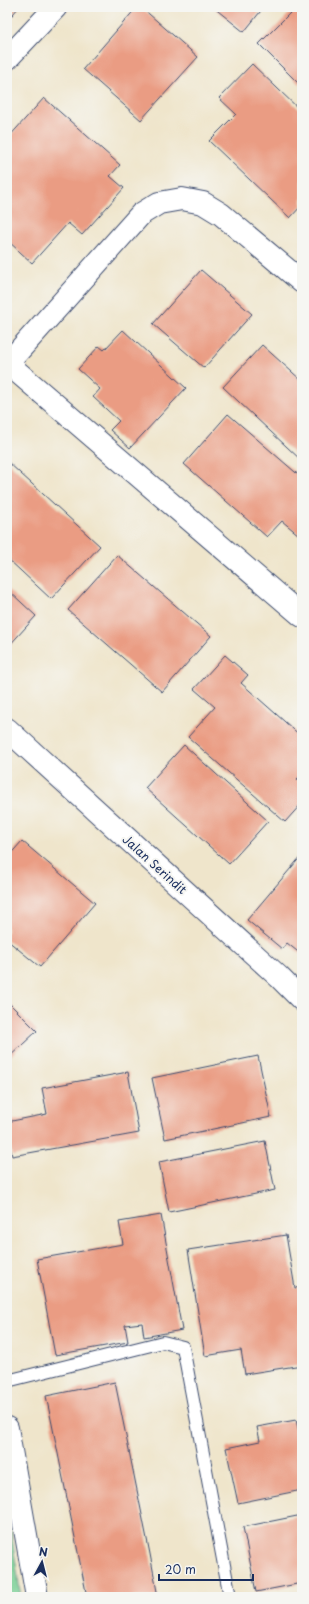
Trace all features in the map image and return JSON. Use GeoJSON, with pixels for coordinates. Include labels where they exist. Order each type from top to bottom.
{"type":"FeatureCollection","features":[{"type":"Feature","properties":{"kind":"street"},"geometry":{"type":"LineString","coordinates":[[7,58],[56,7]]}},
{"type":"Feature","properties":{"kind":"street"},"geometry":{"type":"LineString","coordinates":[[302,282],[221,214],[203,203],[182,199],[159,203],[140,214],[7,364],[302,616]]}},
{"type":"Feature","properties":{"kind":"street","name":"Jalan Serindit"},"geometry":{"type":"LineString","coordinates":[[7,729],[279,977],[302,1000]]}},
{"type":"Feature","properties":{"kind":"street"},"geometry":{"type":"LineString","coordinates":[[7,1428],[36,1597]]}},
{"type":"Feature","properties":{"kind":"lane"},"geometry":{"type":"LineString","coordinates":[[7,1381],[163,1342],[183,1347],[230,1597]]}},
{"type":"Feature","properties":{"kind":"green space"},"geometry":{"type":"Polygon","coordinates":[[[7,1506],[21,1597],[7,1597],[7,1506]]]}},
{"type":"Feature","properties":{"kind":"building"},"geometry":{"type":"Polygon","coordinates":[[[7,7],[19,7],[7,21],[7,7]]]}},
{"type":"Feature","properties":{"kind":"building"},"geometry":{"type":"Polygon","coordinates":[[[137,7],[141,7],[198,57],[141,120],[83,69],[137,7]]]}},
{"type":"Feature","properties":{"kind":"building"},"geometry":{"type":"Polygon","coordinates":[[[213,7],[264,7],[244,32],[213,7]]]}},
{"type":"Feature","properties":{"kind":"building"},"geometry":{"type":"Polygon","coordinates":[[[296,7],[302,7],[302,80],[299,84],[259,44],[296,7]]]}},
{"type":"Feature","properties":{"kind":"building"},"geometry":{"type":"Polygon","coordinates":[[[252,64],[302,112],[302,205],[290,218],[209,141],[236,114],[219,98],[252,64]]]}},
{"type":"Feature","properties":{"kind":"building"},"geometry":{"type":"Polygon","coordinates":[[[44,98],[120,165],[110,176],[124,188],[82,235],[68,223],[32,263],[7,240],[7,139],[44,98]]]}},
{"type":"Feature","properties":{"kind":"building"},"geometry":{"type":"Polygon","coordinates":[[[201,270],[252,314],[204,368],[153,324],[201,270]]]}},
{"type":"Feature","properties":{"kind":"building"},"geometry":{"type":"Polygon","coordinates":[[[123,330],[186,388],[130,448],[110,430],[119,421],[93,397],[100,389],[78,369],[99,346],[104,350],[123,330]]]}},
{"type":"Feature","properties":{"kind":"building"},"geometry":{"type":"Polygon","coordinates":[[[262,345],[302,381],[302,461],[223,387],[262,345]]]}},
{"type":"Feature","properties":{"kind":"building"},"geometry":{"type":"Polygon","coordinates":[[[228,414],[302,478],[302,532],[299,535],[282,521],[267,537],[184,464],[228,414]]]}},
{"type":"Feature","properties":{"kind":"building"},"geometry":{"type":"Polygon","coordinates":[[[9,463],[100,546],[51,599],[7,558],[7,465],[9,463]]]}},
{"type":"Feature","properties":{"kind":"building"},"geometry":{"type":"Polygon","coordinates":[[[117,555],[211,636],[162,692],[68,610],[117,555]]]}},
{"type":"Feature","properties":{"kind":"building"},"geometry":{"type":"Polygon","coordinates":[[[7,589],[36,616],[7,648],[7,589]]]}},
{"type":"Feature","properties":{"kind":"building"},"geometry":{"type":"Polygon","coordinates":[[[225,655],[248,675],[241,683],[302,737],[302,774],[297,779],[302,783],[302,803],[285,822],[188,737],[215,707],[194,689],[225,655]]]}},
{"type":"Feature","properties":{"kind":"building"},"geometry":{"type":"Polygon","coordinates":[[[184,745],[268,821],[229,864],[145,788],[184,745]]]}},
{"type":"Feature","properties":{"kind":"building"},"geometry":{"type":"Polygon","coordinates":[[[22,841],[95,903],[40,967],[7,940],[7,858],[22,841]]]}},
{"type":"Feature","properties":{"kind":"building"},"geometry":{"type":"Polygon","coordinates":[[[302,855],[302,955],[287,943],[282,949],[247,920],[302,855]]]}},
{"type":"Feature","properties":{"kind":"building"},"geometry":{"type":"Polygon","coordinates":[[[7,1001],[37,1031],[7,1059],[7,1001]]]}},
{"type":"Feature","properties":{"kind":"building"},"geometry":{"type":"Polygon","coordinates":[[[258,1056],[271,1117],[165,1139],[152,1078],[258,1056]]]}},
{"type":"Feature","properties":{"kind":"building"},"geometry":{"type":"Polygon","coordinates":[[[128,1072],[139,1133],[12,1156],[7,1132],[7,1122],[47,1114],[42,1088],[128,1072]]]}},
{"type":"Feature","properties":{"kind":"building"},"geometry":{"type":"Polygon","coordinates":[[[265,1141],[275,1190],[169,1212],[159,1162],[265,1141]]]}},
{"type":"Feature","properties":{"kind":"building"},"geometry":{"type":"Polygon","coordinates":[[[161,1215],[182,1330],[144,1337],[142,1323],[125,1325],[128,1342],[55,1355],[37,1259],[123,1244],[119,1222],[161,1215]]]}},
{"type":"Feature","properties":{"kind":"building"},"geometry":{"type":"Polygon","coordinates":[[[286,1235],[295,1288],[302,1287],[302,1322],[300,1323],[302,1336],[302,1365],[245,1374],[241,1350],[205,1356],[188,1250],[286,1235]]]}},
{"type":"Feature","properties":{"kind":"building"},"geometry":{"type":"Polygon","coordinates":[[[115,1382],[158,1597],[87,1597],[46,1396],[115,1382]]]}},
{"type":"Feature","properties":{"kind":"building"},"geometry":{"type":"Polygon","coordinates":[[[296,1420],[302,1444],[302,1490],[238,1503],[226,1448],[260,1441],[257,1427],[296,1420]]]}},
{"type":"Feature","properties":{"kind":"building"},"geometry":{"type":"Polygon","coordinates":[[[302,1515],[302,1583],[256,1592],[243,1527],[302,1515]]]}}]}
